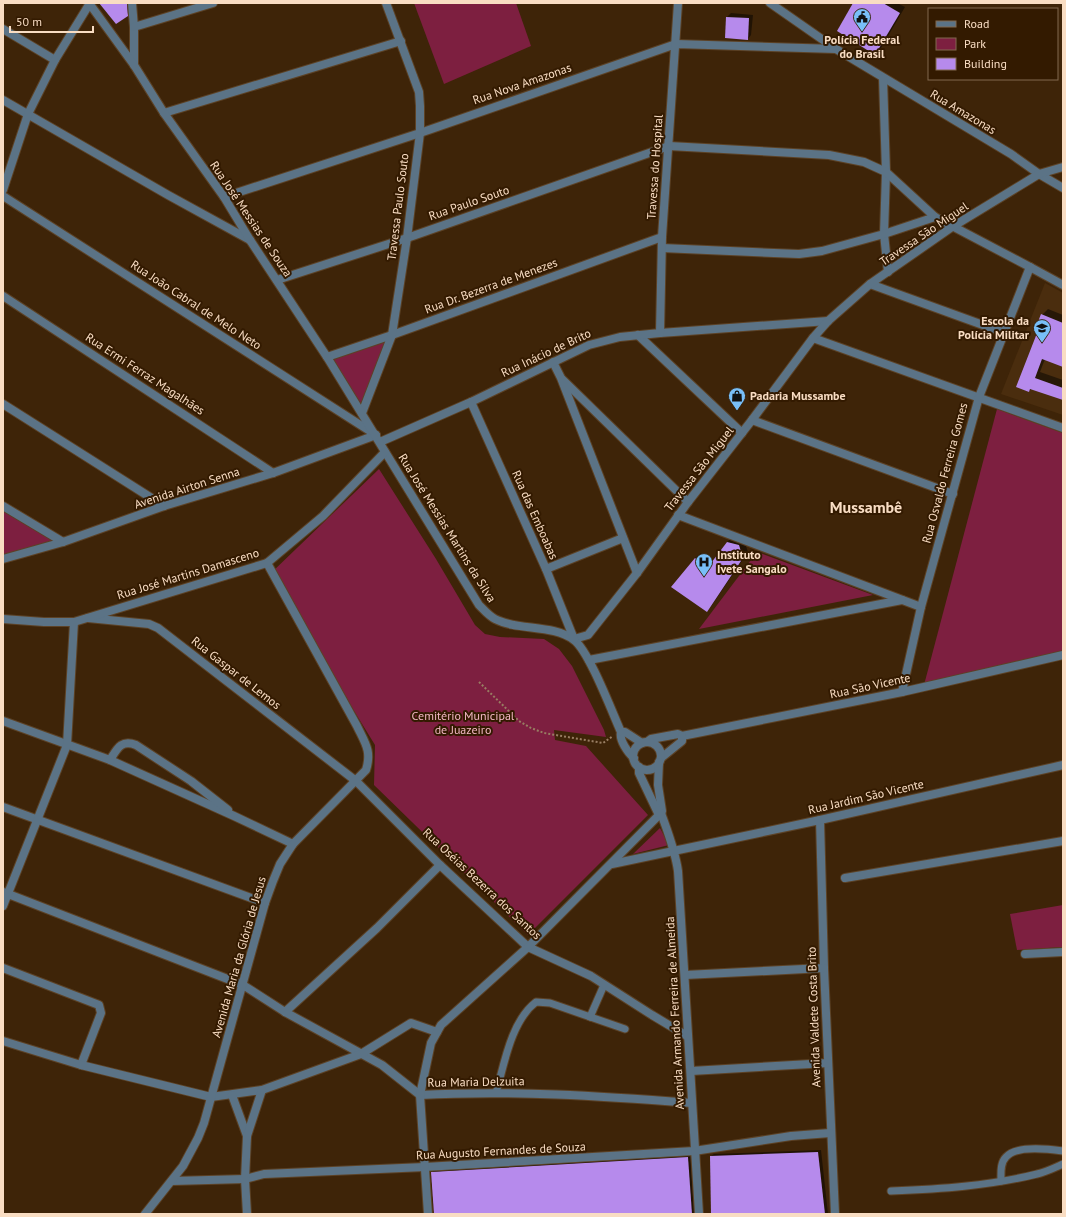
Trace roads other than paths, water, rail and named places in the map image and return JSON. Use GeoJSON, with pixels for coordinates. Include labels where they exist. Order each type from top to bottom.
{"type":"FeatureCollection","features":[{"type":"Feature","properties":{"kind":"street"},"geometry":{"type":"LineString","coordinates":[[3,190],[28,114],[55,60],[90,3]]}},
{"type":"Feature","properties":{"kind":"street","name":"Rua José Messias de Souza"},"geometry":{"type":"LineString","coordinates":[[90,3],[134,65],[164,113],[224,197],[250,240],[327,357],[385,452]]}},
{"type":"Feature","properties":{"kind":"street"},"geometry":{"type":"LineString","coordinates":[[132,3],[134,27],[134,65]]}},
{"type":"Feature","properties":{"kind":"street"},"geometry":{"type":"LineString","coordinates":[[134,27],[213,3]]}},
{"type":"Feature","properties":{"kind":"street","name":"Travessa Paulo Souto"},"geometry":{"type":"LineString","coordinates":[[362,413],[392,335],[420,133],[419,92],[386,3]]}},
{"type":"Feature","properties":{"kind":"street","name":"Travessa do Hospital"},"geometry":{"type":"LineString","coordinates":[[660,333],[662,237],[678,3]]}},
{"type":"Feature","properties":{"kind":"street","name":"Rua Amazonas"},"geometry":{"type":"LineString","coordinates":[[770,3],[836,49],[1011,154],[1063,188]]}},
{"type":"Feature","properties":{"kind":"street"},"geometry":{"type":"LineString","coordinates":[[3,29],[55,60]]}},
{"type":"Feature","properties":{"kind":"street"},"geometry":{"type":"LineString","coordinates":[[164,113],[400,41]]}},
{"type":"Feature","properties":{"kind":"street","name":"Rua Nova Amazonas"},"geometry":{"type":"LineString","coordinates":[[224,197],[420,133],[676,44],[836,49]]}},
{"type":"Feature","properties":{"kind":"street"},"geometry":{"type":"LineString","coordinates":[[883,78],[886,172],[884,234],[888,272]]}},
{"type":"Feature","properties":{"kind":"street"},"geometry":{"type":"LineString","coordinates":[[3,100],[168,195],[250,240]]}},
{"type":"Feature","properties":{"kind":"street"},"geometry":{"type":"LineString","coordinates":[[669,146],[829,155],[864,162],[886,172],[935,217],[952,228],[1030,267],[1063,286]]}},
{"type":"Feature","properties":{"kind":"street","name":"Rua Paulo Souto"},"geometry":{"type":"LineString","coordinates":[[277,280],[406,238],[669,146]]}},
{"type":"Feature","properties":{"kind":"street","name":"Travessa São Miguel"},"geometry":{"type":"LineString","coordinates":[[574,639],[588,635],[637,573],[678,515],[752,420],[813,338],[828,321],[870,284],[952,228],[1040,174],[1063,167]]}},
{"type":"Feature","properties":{"kind":"street","name":"Rua João Cabral de Melo Neto"},"geometry":{"type":"LineString","coordinates":[[3,196],[378,439]]}},
{"type":"Feature","properties":{"kind":"street"},"geometry":{"type":"LineString","coordinates":[[662,248],[799,254],[822,251],[884,234],[935,217]]}},
{"type":"Feature","properties":{"kind":"street","name":"Rua Dr. Bezerra de Menezes"},"geometry":{"type":"LineString","coordinates":[[327,357],[392,335],[662,237]]}},
{"type":"Feature","properties":{"kind":"street","name":"Rua Osvaldo Ferreira Gomes"},"geometry":{"type":"LineString","coordinates":[[902,692],[921,607],[979,397],[1030,267]]}},
{"type":"Feature","properties":{"kind":"street"},"geometry":{"type":"LineString","coordinates":[[870,284],[1005,333]]}},
{"type":"Feature","properties":{"kind":"street","name":"Rua Ermi Ferraz Magalhães"},"geometry":{"type":"LineString","coordinates":[[3,296],[273,473]]}},
{"type":"Feature","properties":{"kind":"street","name":"Rua Inácio de Brito"},"geometry":{"type":"LineString","coordinates":[[378,439],[471,402],[590,344],[605,340],[660,333],[828,321]]}},
{"type":"Feature","properties":{"kind":"street"},"geometry":{"type":"LineString","coordinates":[[638,335],[742,433]]}},
{"type":"Feature","properties":{"kind":"street"},"geometry":{"type":"LineString","coordinates":[[813,338],[1063,428]]}},
{"type":"Feature","properties":{"kind":"street"},"geometry":{"type":"LineString","coordinates":[[553,362],[561,378],[637,573]]}},
{"type":"Feature","properties":{"kind":"street"},"geometry":{"type":"LineString","coordinates":[[561,378],[688,502]]}},
{"type":"Feature","properties":{"kind":"street","name":"Rua das Emboabas"},"geometry":{"type":"LineString","coordinates":[[471,402],[546,569],[574,639]]}},
{"type":"Feature","properties":{"kind":"street"},"geometry":{"type":"LineString","coordinates":[[3,404],[164,506]]}},
{"type":"Feature","properties":{"kind":"street"},"geometry":{"type":"LineString","coordinates":[[752,420],[953,494]]}},
{"type":"Feature","properties":{"kind":"street","name":"Avenida Airton Senna"},"geometry":{"type":"LineString","coordinates":[[3,559],[63,542],[164,506],[378,439]]}},
{"type":"Feature","properties":{"kind":"street","name":"Rua José Martins Damasceno"},"geometry":{"type":"LineString","coordinates":[[3,619],[44,622],[74,622],[267,562],[323,516],[385,452]]}},
{"type":"Feature","properties":{"kind":"street","name":"Rua José Messias Martins da Silva"},"geometry":{"type":"LineString","coordinates":[[385,452],[479,605],[495,619],[508,623],[553,631],[574,639]]}},
{"type":"Feature","properties":{"kind":"street"},"geometry":{"type":"LineString","coordinates":[[3,506],[63,542]]}},
{"type":"Feature","properties":{"kind":"street"},"geometry":{"type":"LineString","coordinates":[[678,515],[921,607]]}},
{"type":"Feature","properties":{"kind":"street"},"geometry":{"type":"LineString","coordinates":[[546,569],[623,538]]}},
{"type":"Feature","properties":{"kind":"street","name":"Avenida Maria da Glória de Jesus"},"geometry":{"type":"LineString","coordinates":[[145,1214],[183,1166],[204,1123],[265,903],[280,864],[293,844],[366,770],[369,760],[368,748],[267,562]]}},
{"type":"Feature","properties":{"kind":"street"},"geometry":{"type":"LineString","coordinates":[[589,660],[902,600]]}},
{"type":"Feature","properties":{"kind":"street","name":"Rua Gaspar de Lemos"},"geometry":{"type":"LineString","coordinates":[[87,618],[149,624],[154,626],[356,781]]}},
{"type":"Feature","properties":{"kind":"street"},"geometry":{"type":"LineString","coordinates":[[3,906],[5,893],[37,820],[67,745],[74,622]]}},
{"type":"Feature","properties":{"kind":"street"},"geometry":{"type":"LineString","coordinates":[[574,639],[580,645],[589,660],[621,732],[620,735],[629,754],[634,758],[639,766],[640,773],[658,812],[660,813]]}},
{"type":"Feature","properties":{"kind":"street","name":"Rua São Vicente"},"geometry":{"type":"LineString","coordinates":[[645,742],[651,739],[678,734],[682,736],[902,692],[1063,655]]}},
{"type":"Feature","properties":{"kind":"street"},"geometry":{"type":"LineString","coordinates":[[3,721],[110,760],[293,844]]}},
{"type":"Feature","properties":{"kind":"street"},"geometry":{"type":"LineString","coordinates":[[428,1214],[420,1095],[431,1044],[441,1024],[528,947],[611,864],[662,810],[658,777],[660,760],[659,748],[652,743],[645,742],[625,732],[621,732]]}},
{"type":"Feature","properties":{"kind":"street"},"geometry":{"type":"LineString","coordinates":[[639,766],[643,769],[652,768],[682,741],[682,736]]}},
{"type":"Feature","properties":{"kind":"street"},"geometry":{"type":"LineString","coordinates":[[110,760],[118,748],[124,743],[130,742],[191,781],[220,803],[234,816]]}},
{"type":"Feature","properties":{"kind":"street"},"geometry":{"type":"LineString","coordinates":[[634,758],[635,749],[645,742]]}},
{"type":"Feature","properties":{"kind":"street","name":"Rua Jardim São Vicente"},"geometry":{"type":"LineString","coordinates":[[611,864],[820,820],[1063,765]]}},
{"type":"Feature","properties":{"kind":"street","name":"Rua Oséias Bezerra dos Santos"},"geometry":{"type":"LineString","coordinates":[[356,781],[440,865],[528,947],[591,976],[687,1036]]}},
{"type":"Feature","properties":{"kind":"street"},"geometry":{"type":"LineString","coordinates":[[3,807],[265,903]]}},
{"type":"Feature","properties":{"kind":"street","name":"Avenida Armando Ferreira de Almeida"},"geometry":{"type":"LineString","coordinates":[[660,813],[675,851],[678,871],[699,1214]]}},
{"type":"Feature","properties":{"kind":"street","name":"Avenida Valdete Costa Brito"},"geometry":{"type":"LineString","coordinates":[[820,820],[830,1133],[835,1214]]}},
{"type":"Feature","properties":{"kind":"street"},"geometry":{"type":"LineString","coordinates":[[845,878],[1063,841]]}},
{"type":"Feature","properties":{"kind":"street"},"geometry":{"type":"LineString","coordinates":[[285,1012],[377,928],[440,865]]}},
{"type":"Feature","properties":{"kind":"street","name":"Rua Maria Delzuita"},"geometry":{"type":"LineString","coordinates":[[5,893],[243,985],[285,1012],[382,1065],[420,1095],[496,1093],[612,1097],[692,1103]]}},
{"type":"Feature","properties":{"kind":"street"},"geometry":{"type":"LineString","coordinates":[[1025,954],[1063,952]]}},
{"type":"Feature","properties":{"kind":"street"},"geometry":{"type":"LineString","coordinates":[[3,968],[99,1005],[101,1013],[81,1065]]}},
{"type":"Feature","properties":{"kind":"street"},"geometry":{"type":"LineString","coordinates":[[685,975],[824,968]]}},
{"type":"Feature","properties":{"kind":"street"},"geometry":{"type":"LineString","coordinates":[[3,1042],[81,1065],[211,1097],[262,1090],[361,1054],[411,1023],[437,1032]]}},
{"type":"Feature","properties":{"kind":"street"},"geometry":{"type":"LineString","coordinates":[[691,1071],[828,1063]]}},
{"type":"Feature","properties":{"kind":"street"},"geometry":{"type":"LineString","coordinates":[[247,1214],[245,1179],[247,1136],[262,1090]]}},
{"type":"Feature","properties":{"kind":"street"},"geometry":{"type":"LineString","coordinates":[[232,1095],[247,1136]]}},
{"type":"Feature","properties":{"kind":"street","name":"Rua Augusto Fernandes de Souza"},"geometry":{"type":"LineString","coordinates":[[172,1181],[245,1179],[264,1174],[425,1168],[694,1151],[791,1136],[830,1133]]}},
{"type":"Feature","properties":{"kind":"lane"},"geometry":{"type":"LineString","coordinates":[[590,1017],[604,984]]}},
{"type":"Feature","properties":{"kind":"lane"},"geometry":{"type":"LineString","coordinates":[[496,1093],[513,1036],[523,1018],[533,1005],[539,1002],[550,1003],[625,1029]]}},
{"type":"Feature","properties":{"kind":"lane"},"geometry":{"type":"LineString","coordinates":[[1001,1181],[1002,1164],[1005,1158],[1011,1153],[1042,1149],[1063,1150]]}},
{"type":"Feature","properties":{"kind":"lane"},"geometry":{"type":"LineString","coordinates":[[891,1191],[949,1188],[1001,1181],[1038,1174],[1063,1164]]}},
{"type":"Feature","properties":{"kind":"place","name":"Polícia Federal do Brasil"},"geometry":{"type":"Point","coordinates":[862,32]}},
{"type":"Feature","properties":{"kind":"place","name":"Escola da Polícia Militar"},"geometry":{"type":"Point","coordinates":[1042,343]}},
{"type":"Feature","properties":{"kind":"place","name":"Padaria Mussambe"},"geometry":{"type":"Point","coordinates":[737,411]}},
{"type":"Feature","properties":{"kind":"place","name":"Instituto Ivete Sangalo"},"geometry":{"type":"Point","coordinates":[704,577]}},
{"type":"Feature","properties":{"kind":"district","name":"Mussambê"},"geometry":{"type":"Point","coordinates":[866,507]}},
{"type":"Feature","properties":{"kind":"park label","name":"Cemitério Municipal de Juazeiro"},"geometry":{"type":"Point","coordinates":[463,723]}}]}
